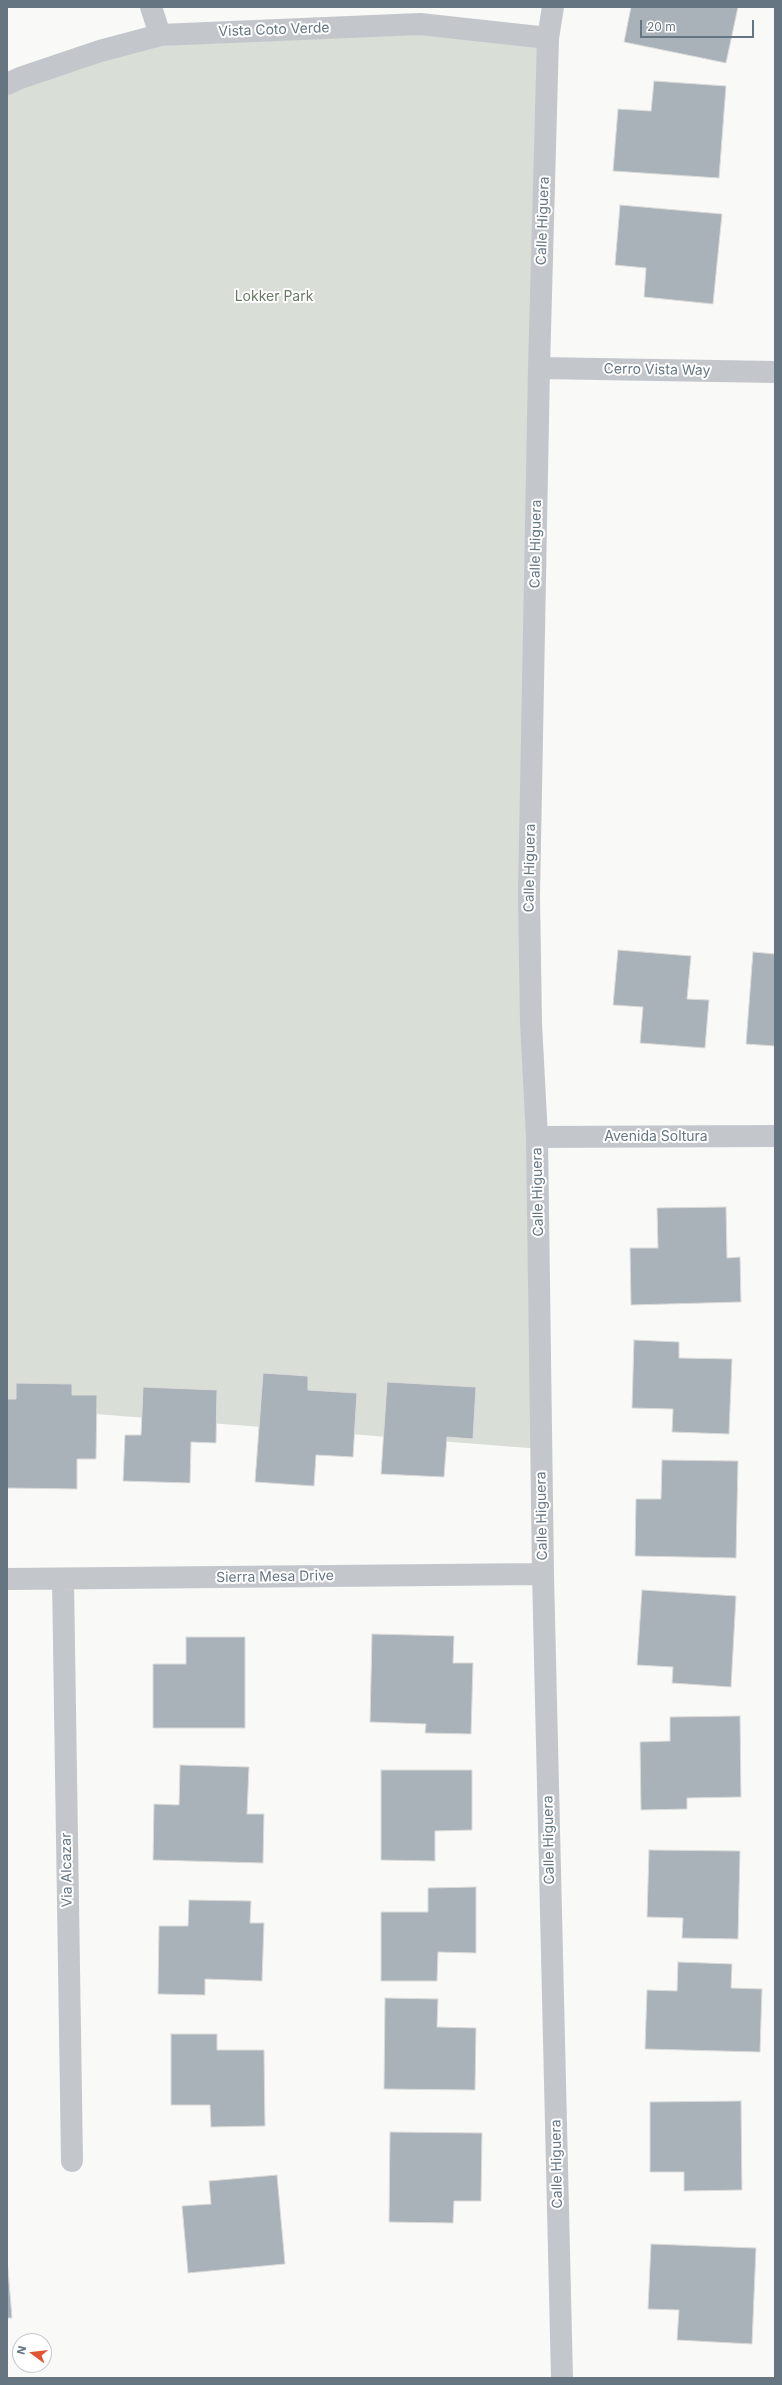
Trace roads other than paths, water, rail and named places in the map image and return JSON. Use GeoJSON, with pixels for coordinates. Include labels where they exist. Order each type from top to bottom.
{"type":"FeatureCollection","features":[{"type":"Feature","properties":{"kind":"street"},"geometry":{"type":"LineString","coordinates":[[151,7],[160,34]]}},
{"type":"Feature","properties":{"kind":"street","name":"Calle Higuera"},"geometry":{"type":"LineString","coordinates":[[553,7],[548,38],[539,368],[529,895],[531,1023],[538,1137],[543,1574],[562,2378]]}},
{"type":"Feature","properties":{"kind":"street","name":"Vista Coto Verde"},"geometry":{"type":"LineString","coordinates":[[7,84],[100,50],[160,34],[420,24],[548,38]]}},
{"type":"Feature","properties":{"kind":"street","name":"Cerro Vista Way"},"geometry":{"type":"LineString","coordinates":[[539,368],[775,372]]}},
{"type":"Feature","properties":{"kind":"street","name":"Avenida Soltura"},"geometry":{"type":"LineString","coordinates":[[538,1137],[775,1136]]}},
{"type":"Feature","properties":{"kind":"street","name":"Sierra Mesa Drive"},"geometry":{"type":"LineString","coordinates":[[7,1579],[543,1574]]}},
{"type":"Feature","properties":{"kind":"street","name":"Via Alcazar"},"geometry":{"type":"LineString","coordinates":[[63,1579],[72,2162]]}},
{"type":"Feature","properties":{"kind":"park label","name":"Lokker Park"},"geometry":{"type":"Point","coordinates":[274,297]}}]}
